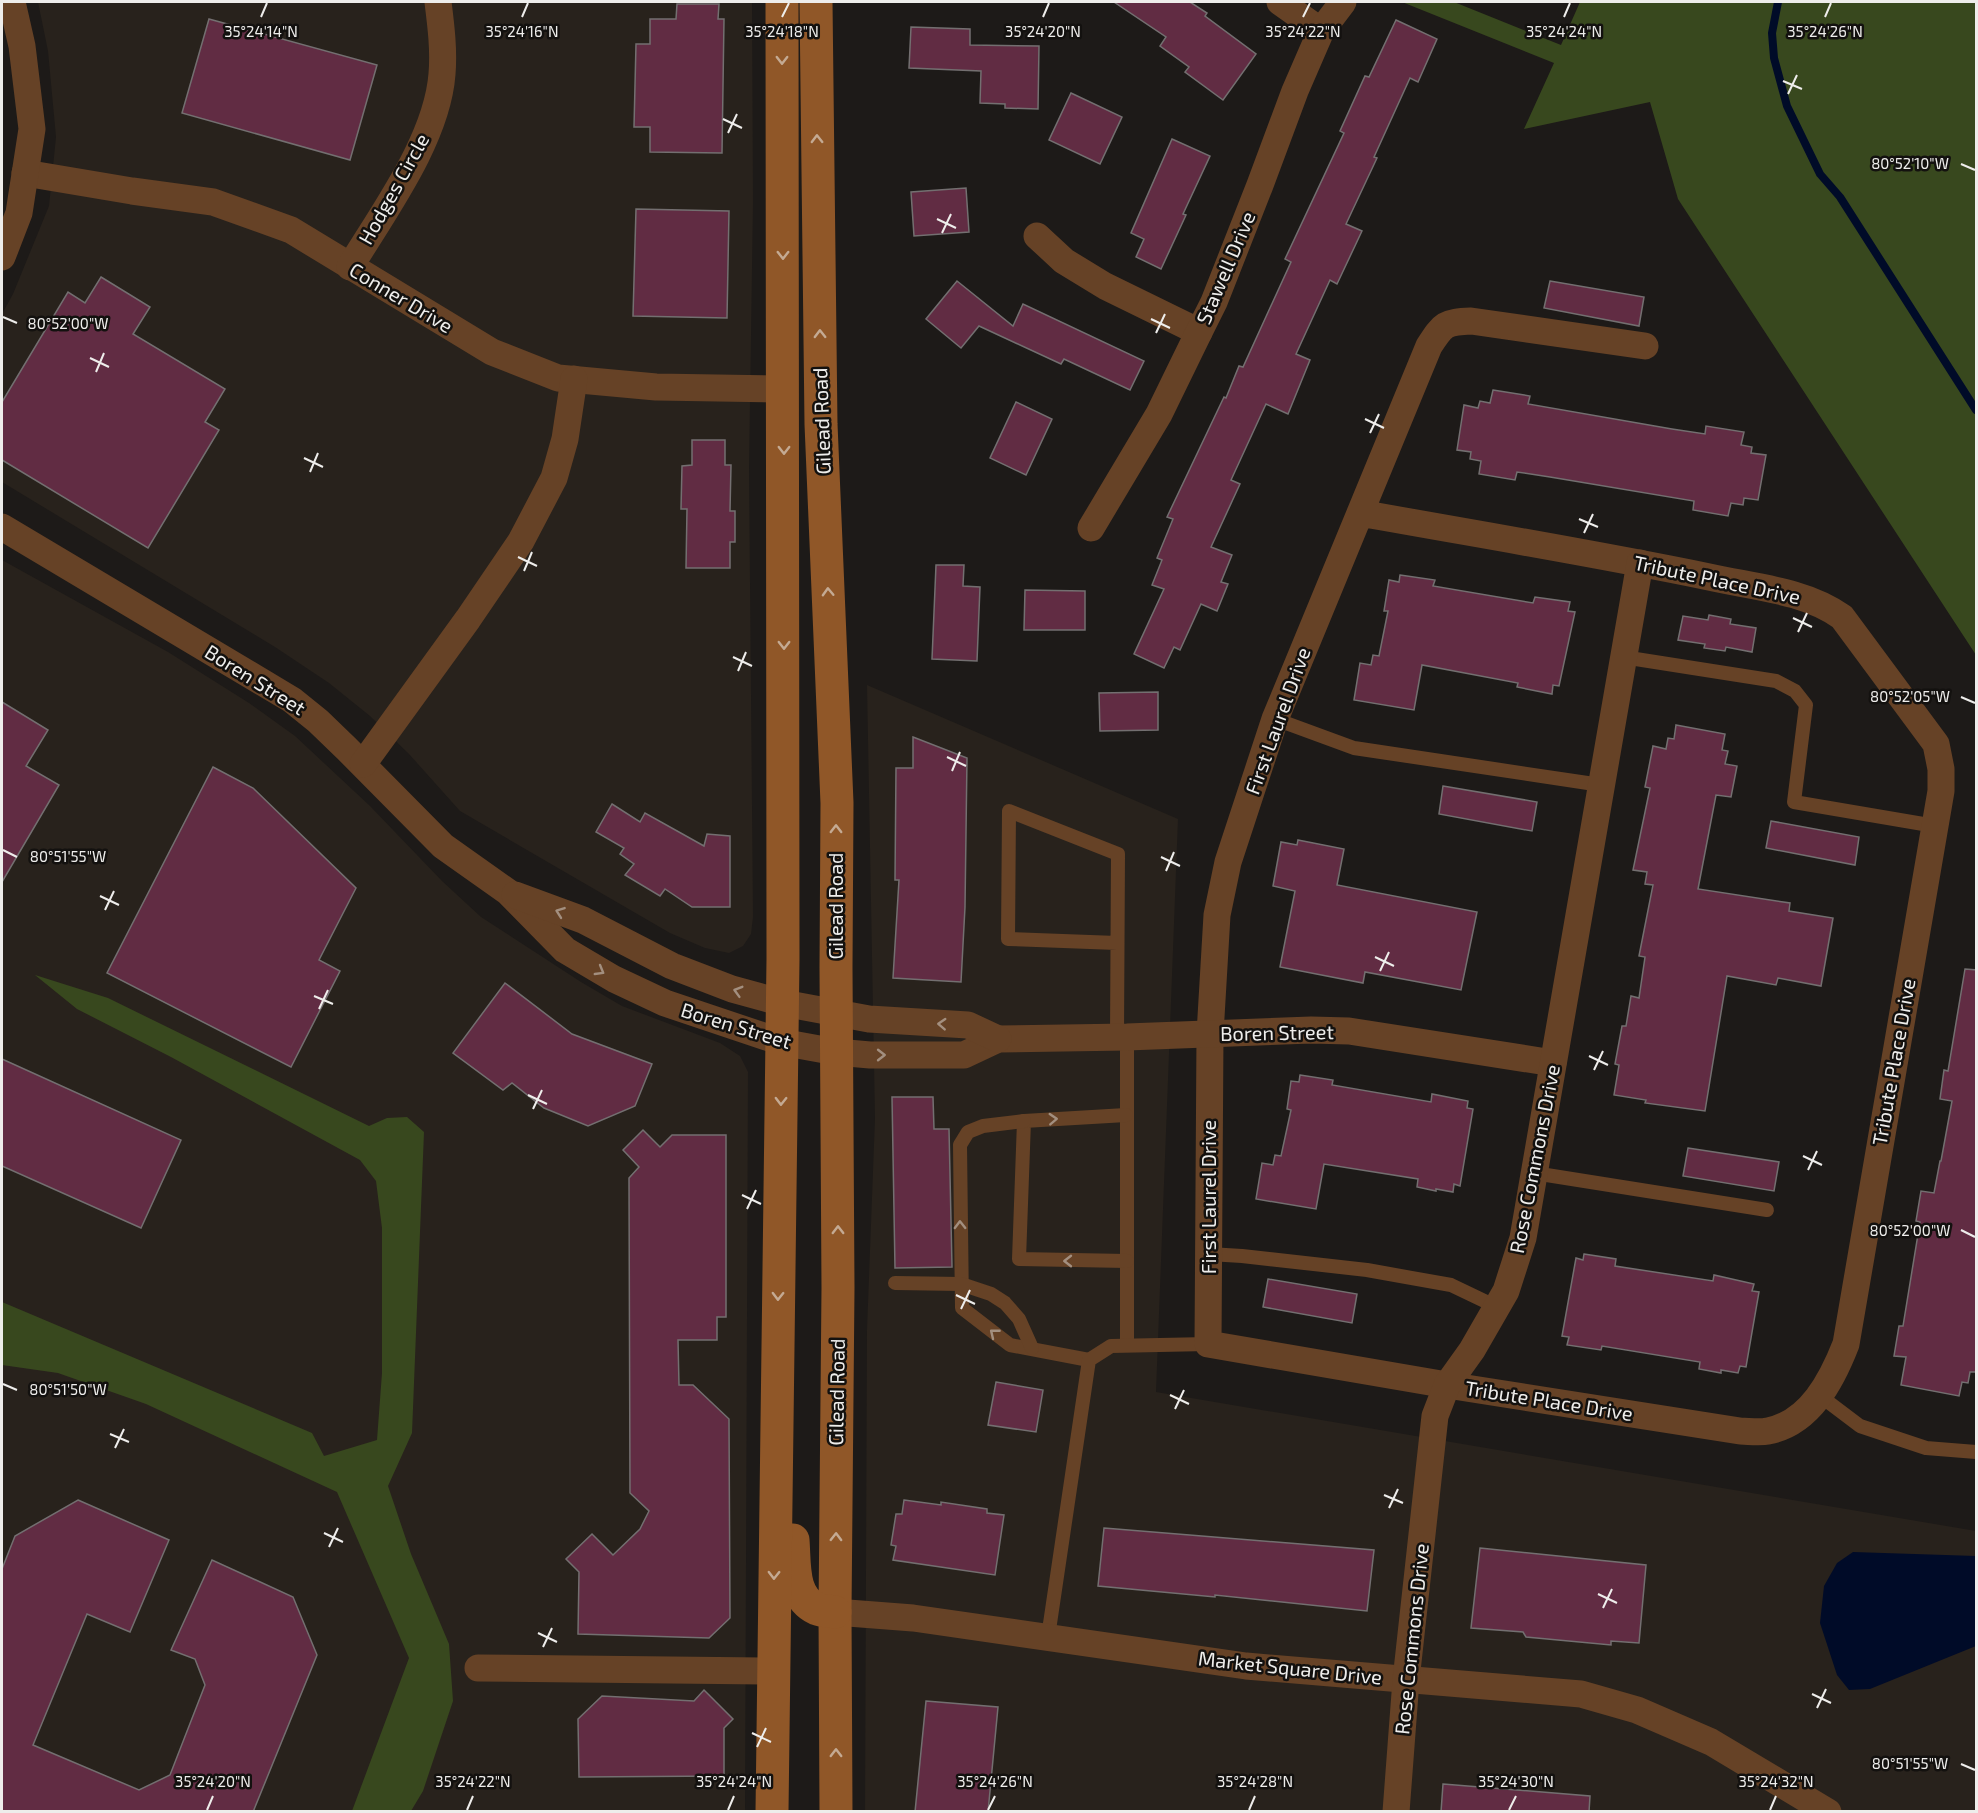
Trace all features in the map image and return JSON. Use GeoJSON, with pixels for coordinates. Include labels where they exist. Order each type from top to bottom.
{"type":"FeatureCollection","features":[{"type":"Feature","properties":{"kind":"main road","name":"Gilead Road"},"geometry":{"type":"LineString","coordinates":[[772,1812],[783,1002],[782,2]]}},
{"type":"Feature","properties":{"kind":"main road","name":"Gilead Road"},"geometry":{"type":"LineString","coordinates":[[816,2],[821,424],[837,803],[836,1812]]}},
{"type":"Feature","properties":{"kind":"main road"},"geometry":{"type":"LineString","coordinates":[[777,1387],[797,1583],[801,1596],[807,1603],[818,1609],[835,1612]]}},
{"type":"Feature","properties":{"kind":"street"},"geometry":{"type":"LineString","coordinates":[[2,258],[19,213],[32,129],[22,46],[12,2]]}},
{"type":"Feature","properties":{"kind":"street","name":"Hodges Circle"},"geometry":{"type":"LineString","coordinates":[[350,267],[416,158],[435,112],[442,77],[443,53],[438,2]]}},
{"type":"Feature","properties":{"kind":"street"},"geometry":{"type":"LineString","coordinates":[[1280,2],[1321,31]]}},
{"type":"Feature","properties":{"kind":"street","name":"Stawell Drive"},"geometry":{"type":"LineString","coordinates":[[1091,528],[1159,414],[1199,332],[1218,291],[1295,91],[1321,31],[1343,2]]}},
{"type":"Feature","properties":{"kind":"street","name":"Conner Drive"},"geometry":{"type":"LineString","coordinates":[[25,173],[213,202],[291,230],[492,352],[558,378],[656,387],[783,389]]}},
{"type":"Feature","properties":{"kind":"street"},"geometry":{"type":"LineString","coordinates":[[1037,236],[1064,261],[1105,286],[1199,332]]}},
{"type":"Feature","properties":{"kind":"street","name":"First Laurel Drive"},"geometry":{"type":"LineString","coordinates":[[1208,1344],[1210,1034],[1219,904],[1228,862],[1275,719],[1429,346],[1439,330],[1450,322],[1471,321],[1645,346]]}},
{"type":"Feature","properties":{"kind":"street"},"geometry":{"type":"LineString","coordinates":[[363,764],[468,619],[521,541],[554,478],[565,440],[574,379]]}},
{"type":"Feature","properties":{"kind":"street","name":"Tribute Place Drive"},"geometry":{"type":"LineString","coordinates":[[1208,1344],[1740,1431],[1767,1432],[1805,1413],[1835,1372],[1846,1344],[1941,791],[1941,769],[1936,744],[1842,617],[1827,606],[1800,597],[1640,562],[1360,513]]}},
{"type":"Feature","properties":{"kind":"street","name":"Boren Street"},"geometry":{"type":"LineString","coordinates":[[2,527],[292,700],[318,721],[363,764],[443,846],[508,892],[565,950],[614,979],[665,1003],[781,1042],[870,1056],[964,1055],[998,1039],[1122,1038],[1311,1030],[1349,1031],[1553,1063]]}},
{"type":"Feature","properties":{"kind":"street","name":"Rose Commons Drive"},"geometry":{"type":"LineString","coordinates":[[1396,1812],[1406,1680],[1435,1416],[1448,1385],[1472,1350],[1506,1290],[1523,1238],[1640,562]]}},
{"type":"Feature","properties":{"kind":"street","name":"Boren Street"},"geometry":{"type":"LineString","coordinates":[[508,892],[583,920],[672,966],[732,989],[783,1002],[880,1021],[968,1025],[998,1039]]}},
{"type":"Feature","properties":{"kind":"street","name":"Market Square Drive"},"geometry":{"type":"LineString","coordinates":[[835,1612],[913,1618],[1246,1666],[1581,1694],[1637,1710],[1711,1742],[1828,1812]]}},
{"type":"Feature","properties":{"kind":"street"},"geometry":{"type":"LineString","coordinates":[[477,1668],[773,1671]]}},
{"type":"Feature","properties":{"kind":"lane"},"geometry":{"type":"LineString","coordinates":[[1623,657],[1776,681],[1796,691],[1806,705],[1794,802],[1935,826]]}},
{"type":"Feature","properties":{"kind":"lane"},"geometry":{"type":"LineString","coordinates":[[1275,719],[1354,748],[1601,785]]}},
{"type":"Feature","properties":{"kind":"lane"},"geometry":{"type":"LineString","coordinates":[[1117,943],[1008,939],[1009,811],[1118,854],[1117,943],[1126,1115],[1127,1345]]}},
{"type":"Feature","properties":{"kind":"lane"},"geometry":{"type":"LineString","coordinates":[[1126,1115],[1024,1121],[983,1126],[968,1132],[960,1145],[962,1308],[1010,1346],[1032,1348],[1089,1360],[1111,1346],[1208,1344]]}},
{"type":"Feature","properties":{"kind":"lane"},"geometry":{"type":"LineString","coordinates":[[1024,1121],[1019,1259],[1127,1261]]}},
{"type":"Feature","properties":{"kind":"lane"},"geometry":{"type":"LineString","coordinates":[[1534,1173],[1767,1210]]}},
{"type":"Feature","properties":{"kind":"lane"},"geometry":{"type":"LineString","coordinates":[[1209,1254],[1367,1270],[1451,1285],[1497,1307]]}},
{"type":"Feature","properties":{"kind":"lane"},"geometry":{"type":"LineString","coordinates":[[895,1283],[961,1284],[991,1294],[1005,1303],[1019,1319],[1032,1348]]}},
{"type":"Feature","properties":{"kind":"lane"},"geometry":{"type":"LineString","coordinates":[[1048,1637],[1089,1360]]}},
{"type":"Feature","properties":{"kind":"lane"},"geometry":{"type":"LineString","coordinates":[[1818,1395],[1860,1426],[1926,1448],[1977,1452]]}},
{"type":"Feature","properties":{"kind":"shaded area"},"geometry":{"type":"Polygon","coordinates":[[[38,2],[752,2],[753,202],[749,470],[753,917],[751,934],[743,946],[729,953],[705,948],[670,933],[460,811],[409,754],[370,716],[329,683],[275,647],[2,482],[2,314],[13,294],[49,206],[56,137],[48,51],[38,2]]]}},
{"type":"Feature","properties":{"kind":"shaded area"},"geometry":{"type":"Polygon","coordinates":[[[2,560],[168,652],[249,703],[295,736],[370,806],[442,881],[481,917],[622,1006],[720,1043],[740,1056],[748,1072],[745,1811],[2,1811],[2,560]]]}},
{"type":"Feature","properties":{"kind":"shaded area"},"geometry":{"type":"Polygon","coordinates":[[[867,685],[1178,819],[1156,1392],[1976,1531],[1976,1811],[865,1812],[867,1330],[875,1118],[867,685]]]}},
{"type":"Feature","properties":{"kind":"green space"},"geometry":{"type":"Polygon","coordinates":[[[1402,2],[1454,2],[1561,45],[1580,2],[1976,2],[1976,655],[1678,199],[1650,102],[1524,129],[1554,63],[1402,2]]]}},
{"type":"Feature","properties":{"kind":"green space"},"geometry":{"type":"Polygon","coordinates":[[[35,975],[108,998],[369,1126],[387,1118],[407,1117],[424,1132],[412,1433],[388,1486],[411,1554],[449,1644],[453,1701],[423,1791],[411,1811],[352,1811],[409,1658],[337,1492],[146,1404],[58,1373],[2,1365],[2,1302],[312,1433],[324,1456],[377,1440],[382,1373],[382,1228],[376,1181],[360,1160],[171,1057],[77,1009],[35,975]]]}},
{"type":"Feature","properties":{"kind":"water"},"geometry":{"type":"Polygon","coordinates":[[[1853,1552],[1976,1556],[1976,1646],[1870,1689],[1849,1690],[1837,1675],[1820,1623],[1824,1586],[1837,1563],[1853,1552]]]}},
{"type":"Feature","properties":{"kind":"building"},"geometry":{"type":"Polygon","coordinates":[[[1114,2],[1190,2],[1207,13],[1205,16],[1256,54],[1223,100],[1185,72],[1189,67],[1160,46],[1166,37],[1114,2]]]}},
{"type":"Feature","properties":{"kind":"building"},"geometry":{"type":"Polygon","coordinates":[[[677,4],[719,4],[718,19],[724,19],[722,153],[650,152],[650,127],[634,127],[636,44],[650,44],[650,19],[676,19],[677,4]]]}},
{"type":"Feature","properties":{"kind":"building"},"geometry":{"type":"Polygon","coordinates":[[[209,19],[377,65],[350,160],[182,113],[209,19]]]}},
{"type":"Feature","properties":{"kind":"building"},"geometry":{"type":"Polygon","coordinates":[[[1396,20],[1437,39],[1418,82],[1410,78],[1374,157],[1377,158],[1346,224],[1362,231],[1337,284],[1330,280],[1296,354],[1310,360],[1288,414],[1266,404],[1231,480],[1240,484],[1211,547],[1232,555],[1221,582],[1228,584],[1217,611],[1201,604],[1180,650],[1174,647],[1164,668],[1134,654],[1164,589],[1152,585],[1162,560],[1157,558],[1173,519],[1167,517],[1224,397],[1226,398],[1239,366],[1243,367],[1291,262],[1285,259],[1344,133],[1340,131],[1365,76],[1369,77],[1396,20]]]}},
{"type":"Feature","properties":{"kind":"building"},"geometry":{"type":"Polygon","coordinates":[[[911,27],[970,29],[970,45],[1039,46],[1038,109],[1005,108],[1005,104],[980,103],[981,71],[909,68],[911,27]]]}},
{"type":"Feature","properties":{"kind":"building"},"geometry":{"type":"Polygon","coordinates":[[[1071,93],[1122,117],[1100,164],[1049,140],[1071,93]]]}},
{"type":"Feature","properties":{"kind":"building"},"geometry":{"type":"Polygon","coordinates":[[[1172,139],[1210,156],[1161,269],[1136,257],[1144,239],[1131,233],[1172,139]]]}},
{"type":"Feature","properties":{"kind":"building"},"geometry":{"type":"Polygon","coordinates":[[[966,188],[969,232],[914,236],[911,192],[966,188]]]}},
{"type":"Feature","properties":{"kind":"building"},"geometry":{"type":"Polygon","coordinates":[[[636,209],[729,211],[727,318],[633,316],[636,209]]]}},
{"type":"Feature","properties":{"kind":"building"},"geometry":{"type":"Polygon","coordinates":[[[101,277],[150,307],[133,334],[225,389],[205,422],[219,430],[148,548],[2,460],[2,402],[68,292],[85,303],[101,277]]]}},
{"type":"Feature","properties":{"kind":"building"},"geometry":{"type":"Polygon","coordinates":[[[957,281],[1013,326],[1023,304],[1144,361],[1130,390],[1064,359],[1061,364],[979,326],[961,348],[926,319],[957,281]]]}},
{"type":"Feature","properties":{"kind":"building"},"geometry":{"type":"Polygon","coordinates":[[[1550,281],[1644,297],[1639,326],[1544,308],[1550,281]]]}},
{"type":"Feature","properties":{"kind":"building"},"geometry":{"type":"Polygon","coordinates":[[[1493,390],[1530,396],[1528,404],[1672,429],[1705,434],[1706,426],[1744,432],[1741,445],[1752,447],[1751,453],[1766,455],[1758,500],[1744,498],[1743,505],[1731,503],[1728,516],[1693,510],[1694,501],[1517,472],[1515,480],[1479,474],[1481,461],[1470,459],[1471,452],[1457,450],[1464,405],[1478,408],[1480,401],[1490,403],[1493,390]]]}},
{"type":"Feature","properties":{"kind":"building"},"geometry":{"type":"Polygon","coordinates":[[[1016,402],[1052,419],[1026,475],[990,458],[1016,402]]]}},
{"type":"Feature","properties":{"kind":"building"},"geometry":{"type":"Polygon","coordinates":[[[692,440],[725,440],[725,465],[731,465],[730,511],[735,511],[735,542],[730,542],[730,568],[686,568],[687,509],[681,509],[682,466],[692,465],[692,440]]]}},
{"type":"Feature","properties":{"kind":"building"},"geometry":{"type":"Polygon","coordinates":[[[936,565],[964,565],[963,586],[980,587],[977,661],[932,659],[936,565]]]}},
{"type":"Feature","properties":{"kind":"building"},"geometry":{"type":"Polygon","coordinates":[[[1400,575],[1435,580],[1433,586],[1533,603],[1535,597],[1570,602],[1568,611],[1575,612],[1559,686],[1553,685],[1552,694],[1517,687],[1518,683],[1422,665],[1414,710],[1354,700],[1360,663],[1371,665],[1373,655],[1379,656],[1388,611],[1384,611],[1389,580],[1399,582],[1400,575]]]}},
{"type":"Feature","properties":{"kind":"building"},"geometry":{"type":"Polygon","coordinates":[[[1025,590],[1085,591],[1085,630],[1024,630],[1025,590]]]}},
{"type":"Feature","properties":{"kind":"building"},"geometry":{"type":"Polygon","coordinates":[[[1709,615],[1731,619],[1730,624],[1756,628],[1752,652],[1726,647],[1725,651],[1704,648],[1705,644],[1678,640],[1683,616],[1708,620],[1709,615]]]}},
{"type":"Feature","properties":{"kind":"building"},"geometry":{"type":"Polygon","coordinates":[[[1158,692],[1158,730],[1100,731],[1099,693],[1158,692]]]}},
{"type":"Feature","properties":{"kind":"building"},"geometry":{"type":"Polygon","coordinates":[[[2,702],[48,730],[26,766],[59,785],[2,882],[2,702]]]}},
{"type":"Feature","properties":{"kind":"building"},"geometry":{"type":"Polygon","coordinates":[[[1676,725],[1725,734],[1722,750],[1728,751],[1725,764],[1737,766],[1731,797],[1716,795],[1698,889],[1790,903],[1789,911],[1833,918],[1821,986],[1778,978],[1776,985],[1727,976],[1705,1111],[1645,1103],[1646,1100],[1614,1095],[1619,1065],[1615,1064],[1622,1026],[1626,1026],[1631,996],[1639,998],[1645,957],[1639,956],[1653,885],[1645,884],[1647,872],[1633,870],[1650,788],[1645,787],[1653,746],[1666,749],[1668,738],[1674,739],[1676,725]]]}},
{"type":"Feature","properties":{"kind":"building"},"geometry":{"type":"Polygon","coordinates":[[[913,737],[967,758],[965,907],[961,982],[893,978],[899,880],[895,880],[896,768],[913,768],[913,737]]]}},
{"type":"Feature","properties":{"kind":"building"},"geometry":{"type":"Polygon","coordinates":[[[213,767],[253,788],[356,888],[319,960],[340,971],[291,1067],[107,973],[213,767]]]}},
{"type":"Feature","properties":{"kind":"building"},"geometry":{"type":"Polygon","coordinates":[[[1443,786],[1537,802],[1532,831],[1439,814],[1443,786]]]}},
{"type":"Feature","properties":{"kind":"building"},"geometry":{"type":"Polygon","coordinates":[[[612,804],[640,822],[645,813],[704,846],[707,834],[730,836],[730,907],[692,907],[665,889],[660,896],[625,875],[634,864],[620,854],[624,848],[596,832],[612,804]]]}},
{"type":"Feature","properties":{"kind":"building"},"geometry":{"type":"Polygon","coordinates":[[[1771,821],[1859,837],[1855,865],[1766,848],[1771,821]]]}},
{"type":"Feature","properties":{"kind":"building"},"geometry":{"type":"Polygon","coordinates":[[[1298,840],[1344,849],[1337,885],[1477,912],[1461,990],[1365,972],[1363,983],[1280,967],[1295,891],[1273,886],[1281,842],[1297,845],[1298,840]]]}},
{"type":"Feature","properties":{"kind":"building"},"geometry":{"type":"Polygon","coordinates":[[[1965,969],[1977,970],[1977,1372],[1970,1372],[1968,1383],[1962,1382],[1959,1396],[1901,1385],[1906,1357],[1894,1356],[1899,1326],[1903,1326],[1920,1222],[1916,1221],[1921,1191],[1934,1193],[1941,1161],[1952,1101],[1940,1099],[1944,1070],[1948,1071],[1965,969]]]}},
{"type":"Feature","properties":{"kind":"building"},"geometry":{"type":"Polygon","coordinates":[[[505,983],[572,1034],[652,1064],[635,1106],[588,1126],[544,1108],[512,1083],[503,1090],[453,1053],[505,983]]]}},
{"type":"Feature","properties":{"kind":"building"},"geometry":{"type":"Polygon","coordinates":[[[2,1059],[181,1140],[141,1228],[2,1166],[2,1059]]]}},
{"type":"Feature","properties":{"kind":"building"},"geometry":{"type":"Polygon","coordinates":[[[1300,1075],[1333,1080],[1332,1085],[1431,1102],[1432,1094],[1468,1101],[1467,1108],[1473,1109],[1460,1186],[1454,1184],[1453,1192],[1436,1189],[1436,1191],[1417,1187],[1418,1179],[1324,1164],[1316,1209],[1256,1199],[1262,1163],[1273,1165],[1275,1155],[1281,1156],[1291,1110],[1287,1109],[1291,1081],[1299,1082],[1300,1075]]]}},
{"type":"Feature","properties":{"kind":"building"},"geometry":{"type":"Polygon","coordinates":[[[892,1097],[933,1097],[934,1129],[949,1129],[952,1267],[895,1268],[892,1097]]]}},
{"type":"Feature","properties":{"kind":"building"},"geometry":{"type":"Polygon","coordinates":[[[643,1130],[660,1147],[672,1135],[726,1135],[726,1317],[717,1317],[717,1340],[678,1340],[679,1385],[693,1385],[729,1419],[730,1618],[709,1638],[578,1634],[579,1572],[566,1559],[592,1534],[613,1555],[640,1529],[649,1511],[630,1493],[629,1178],[639,1167],[623,1150],[643,1130]]]}},
{"type":"Feature","properties":{"kind":"building"},"geometry":{"type":"Polygon","coordinates":[[[1688,1148],[1779,1162],[1774,1191],[1683,1176],[1688,1148]]]}},
{"type":"Feature","properties":{"kind":"building"},"geometry":{"type":"Polygon","coordinates":[[[1584,1254],[1616,1259],[1615,1266],[1713,1281],[1714,1275],[1754,1284],[1752,1291],[1759,1292],[1746,1367],[1740,1366],[1738,1373],[1721,1370],[1721,1373],[1699,1369],[1700,1362],[1602,1346],[1601,1350],[1567,1345],[1569,1337],[1562,1336],[1576,1258],[1583,1260],[1584,1254]]]}},
{"type":"Feature","properties":{"kind":"building"},"geometry":{"type":"Polygon","coordinates":[[[1268,1279],[1357,1294],[1352,1323],[1263,1307],[1268,1279]]]}},
{"type":"Feature","properties":{"kind":"building"},"geometry":{"type":"Polygon","coordinates":[[[996,1382],[1043,1390],[1036,1432],[988,1425],[996,1382]]]}},
{"type":"Feature","properties":{"kind":"building"},"geometry":{"type":"Polygon","coordinates":[[[78,1500],[169,1540],[130,1632],[87,1614],[33,1745],[139,1790],[170,1775],[205,1685],[195,1659],[171,1650],[212,1560],[293,1597],[317,1655],[253,1812],[2,1812],[2,1569],[15,1536],[78,1500]]]}},
{"type":"Feature","properties":{"kind":"building"},"geometry":{"type":"Polygon","coordinates":[[[904,1500],[941,1505],[941,1502],[987,1509],[987,1513],[1004,1515],[995,1575],[893,1560],[896,1546],[891,1545],[896,1514],[902,1514],[904,1500]]]}},
{"type":"Feature","properties":{"kind":"building"},"geometry":{"type":"Polygon","coordinates":[[[1104,1528],[1374,1550],[1367,1611],[1215,1595],[1215,1597],[1098,1586],[1104,1528]]]}},
{"type":"Feature","properties":{"kind":"building"},"geometry":{"type":"Polygon","coordinates":[[[1480,1548],[1646,1565],[1639,1643],[1611,1641],[1611,1645],[1526,1637],[1523,1632],[1471,1628],[1480,1548]]]}},
{"type":"Feature","properties":{"kind":"building"},"geometry":{"type":"Polygon","coordinates":[[[704,1690],[733,1719],[724,1728],[724,1776],[579,1777],[578,1719],[602,1696],[694,1701],[704,1690]]]}},
{"type":"Feature","properties":{"kind":"building"},"geometry":{"type":"Polygon","coordinates":[[[926,1701],[998,1707],[988,1812],[915,1812],[926,1701]]]}},
{"type":"Feature","properties":{"kind":"building"},"geometry":{"type":"Polygon","coordinates":[[[1443,1784],[1590,1796],[1589,1812],[1441,1812],[1443,1784]]]}},
{"type":"Feature","properties":{"kind":"waterway"},"geometry":{"type":"LineString","coordinates":[[1778,2],[1772,33],[1774,58],[1787,106],[1820,174],[1840,197],[1976,410]]}}]}
